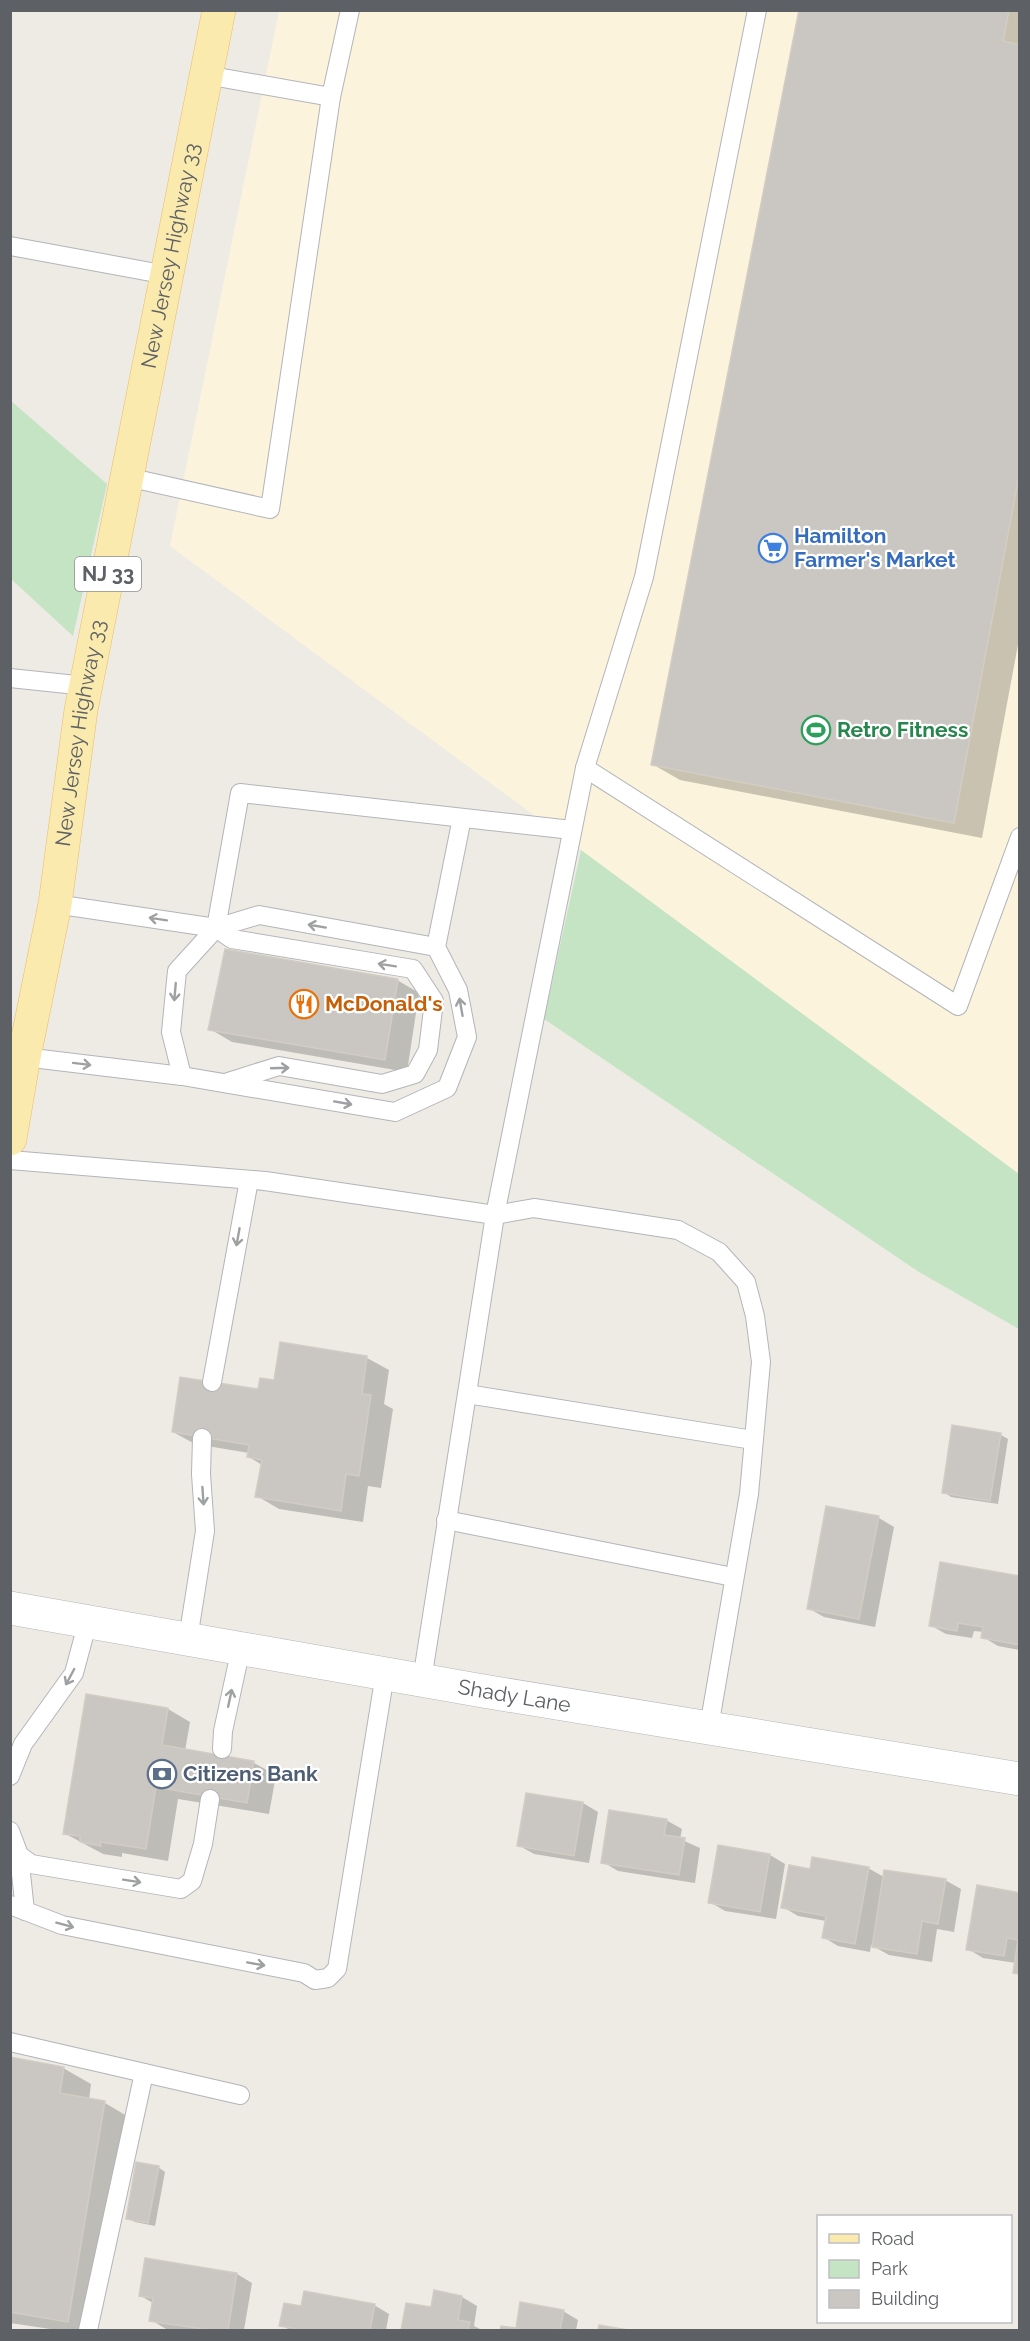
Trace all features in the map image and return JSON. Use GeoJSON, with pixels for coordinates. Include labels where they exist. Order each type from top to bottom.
{"type":"FeatureCollection","features":[{"type":"Feature","properties":{"kind":"main road","name":"New Jersey Highway 33"},"geometry":{"type":"LineString","coordinates":[[10,1139],[22,1036],[55,904],[86,686],[219,10]]}},
{"type":"Feature","properties":{"kind":"street","name":"Shady Lane"},"geometry":{"type":"LineString","coordinates":[[10,1608],[385,1674],[1020,1779]]}},
{"type":"Feature","properties":{"kind":"lane"},"geometry":{"type":"LineString","coordinates":[[127,477],[270,509],[331,98],[350,10]]}},
{"type":"Feature","properties":{"kind":"lane"},"geometry":{"type":"LineString","coordinates":[[422,1680],[495,1215],[572,830],[585,768],[644,577],[756,10]]}},
{"type":"Feature","properties":{"kind":"lane"},"geometry":{"type":"LineString","coordinates":[[206,75],[331,98]]}},
{"type":"Feature","properties":{"kind":"lane"},"geometry":{"type":"LineString","coordinates":[[10,246],[167,275]]}},
{"type":"Feature","properties":{"kind":"lane"},"geometry":{"type":"LineString","coordinates":[[10,678],[86,686]]}},
{"type":"Feature","properties":{"kind":"lane"},"geometry":{"type":"LineString","coordinates":[[585,768],[958,1006],[1020,837]]}},
{"type":"Feature","properties":{"kind":"lane"},"geometry":{"type":"LineString","coordinates":[[182,1076],[171,1032],[177,971],[216,928],[240,793],[572,830]]}},
{"type":"Feature","properties":{"kind":"lane"},"geometry":{"type":"LineString","coordinates":[[22,1036],[182,1076],[395,1112],[447,1088],[467,1037],[458,990],[436,947],[462,818]]}},
{"type":"Feature","properties":{"kind":"lane"},"geometry":{"type":"LineString","coordinates":[[55,904],[216,928],[259,915],[436,947]]}},
{"type":"Feature","properties":{"kind":"lane"},"geometry":{"type":"LineString","coordinates":[[216,928],[232,939],[413,969],[434,1001],[428,1050],[415,1074],[382,1084],[279,1066],[224,1083]]}},
{"type":"Feature","properties":{"kind":"lane"},"geometry":{"type":"LineString","coordinates":[[10,1160],[249,1180],[495,1215],[534,1208],[678,1230],[719,1252],[746,1282],[755,1316],[761,1362],[749,1494],[709,1727]]}},
{"type":"Feature","properties":{"kind":"lane"},"geometry":{"type":"LineString","coordinates":[[212,1382],[249,1180]]}},
{"type":"Feature","properties":{"kind":"lane"},"geometry":{"type":"LineString","coordinates":[[467,1394],[753,1440]]}},
{"type":"Feature","properties":{"kind":"lane"},"geometry":{"type":"LineString","coordinates":[[188,1639],[205,1531],[201,1474],[202,1437]]}},
{"type":"Feature","properties":{"kind":"lane"},"geometry":{"type":"LineString","coordinates":[[446,1520],[733,1577]]}},
{"type":"Feature","properties":{"kind":"lane"},"geometry":{"type":"LineString","coordinates":[[10,1776],[23,1744],[74,1673],[87,1621]]}},
{"type":"Feature","properties":{"kind":"lane"},"geometry":{"type":"LineString","coordinates":[[222,1749],[223,1731],[241,1648]]}},
{"type":"Feature","properties":{"kind":"lane"},"geometry":{"type":"LineString","coordinates":[[10,1831],[19,1855],[18,1908],[62,1926],[304,1973],[315,1980],[328,1978],[337,1969],[385,1674]]}},
{"type":"Feature","properties":{"kind":"lane"},"geometry":{"type":"LineString","coordinates":[[19,1855],[31,1864],[181,1889],[192,1881],[203,1844],[210,1799]]}},
{"type":"Feature","properties":{"kind":"lane"},"geometry":{"type":"LineString","coordinates":[[10,2042],[240,2095]]}},
{"type":"Feature","properties":{"kind":"lane"},"geometry":{"type":"LineString","coordinates":[[88,2331],[144,2073]]}},
{"type":"Feature","properties":{"kind":"shaded area"},"geometry":{"type":"Polygon","coordinates":[[[279,11],[1019,11],[1019,1174],[170,546],[279,11]]]}},
{"type":"Feature","properties":{"kind":"green space"},"geometry":{"type":"Polygon","coordinates":[[[11,401],[107,484],[73,636],[11,579],[11,401]]]}},
{"type":"Feature","properties":{"kind":"green space"},"geometry":{"type":"Polygon","coordinates":[[[581,850],[1019,1174],[1019,1329],[919,1272],[544,1019],[581,850]]]}},
{"type":"Feature","properties":{"kind":"building"},"geometry":{"type":"Polygon","coordinates":[[[799,10],[1009,10],[1003,41],[1020,45],[1020,470],[954,823],[651,765],[799,10]]]}},
{"type":"Feature","properties":{"kind":"building","name":"McDonald's"},"geometry":{"type":"Polygon","coordinates":[[[225,949],[398,979],[385,1060],[208,1030],[225,949]]]}},
{"type":"Feature","properties":{"kind":"building"},"geometry":{"type":"Polygon","coordinates":[[[280,1342],[367,1356],[362,1394],[371,1395],[359,1476],[346,1474],[341,1511],[255,1497],[262,1460],[247,1457],[249,1445],[172,1432],[180,1377],[258,1389],[260,1378],[274,1380],[280,1342]]]}},
{"type":"Feature","properties":{"kind":"building"},"geometry":{"type":"Polygon","coordinates":[[[952,1425],[1001,1433],[990,1501],[942,1493],[952,1425]]]}},
{"type":"Feature","properties":{"kind":"building"},"geometry":{"type":"Polygon","coordinates":[[[826,1506],[879,1516],[859,1619],[807,1609],[826,1506]]]}},
{"type":"Feature","properties":{"kind":"building"},"geometry":{"type":"Polygon","coordinates":[[[940,1562],[1020,1576],[1020,1645],[981,1638],[983,1627],[958,1623],[957,1631],[929,1626],[940,1562]]]}},
{"type":"Feature","properties":{"kind":"building","name":"Citizens Bank"},"geometry":{"type":"Polygon","coordinates":[[[86,1694],[168,1708],[162,1745],[254,1761],[247,1803],[156,1787],[146,1849],[100,1842],[101,1846],[80,1842],[80,1836],[63,1834],[86,1694]]]}},
{"type":"Feature","properties":{"kind":"building"},"geometry":{"type":"Polygon","coordinates":[[[526,1793],[583,1802],[574,1856],[517,1846],[526,1793]]]}},
{"type":"Feature","properties":{"kind":"building"},"geometry":{"type":"Polygon","coordinates":[[[609,1810],[667,1819],[664,1835],[685,1838],[679,1875],[601,1863],[609,1810]]]}},
{"type":"Feature","properties":{"kind":"building"},"geometry":{"type":"Polygon","coordinates":[[[718,1845],[770,1854],[760,1912],[708,1903],[718,1845]]]}},
{"type":"Feature","properties":{"kind":"building"},"geometry":{"type":"Polygon","coordinates":[[[812,1857],[869,1867],[855,1944],[822,1938],[826,1916],[781,1908],[789,1865],[810,1869],[812,1857]]]}},
{"type":"Feature","properties":{"kind":"building"},"geometry":{"type":"Polygon","coordinates":[[[884,1870],[946,1879],[938,1924],[922,1921],[917,1954],[872,1947],[884,1870]]]}},
{"type":"Feature","properties":{"kind":"building"},"geometry":{"type":"Polygon","coordinates":[[[977,1885],[1020,1893],[1020,1974],[1013,1973],[1018,1940],[1007,1938],[1004,1956],[966,1950],[977,1885]]]}},
{"type":"Feature","properties":{"kind":"building"},"geometry":{"type":"Polygon","coordinates":[[[10,2057],[64,2067],[60,2093],[105,2101],[68,2322],[10,2312],[10,2057]]]}},
{"type":"Feature","properties":{"kind":"building"},"geometry":{"type":"Polygon","coordinates":[[[136,2162],[159,2166],[148,2223],[126,2219],[136,2162]]]}},
{"type":"Feature","properties":{"kind":"building"},"geometry":{"type":"Polygon","coordinates":[[[145,2258],[237,2273],[228,2330],[210,2330],[149,2321],[153,2298],[139,2296],[145,2258]]]}},
{"type":"Feature","properties":{"kind":"building"},"geometry":{"type":"Polygon","coordinates":[[[434,2290],[462,2296],[458,2320],[470,2322],[468,2330],[401,2330],[406,2303],[431,2307],[434,2290]]]}},
{"type":"Feature","properties":{"kind":"building"},"geometry":{"type":"Polygon","coordinates":[[[304,2291],[375,2304],[370,2330],[292,2330],[293,2328],[279,2326],[284,2303],[301,2306],[304,2291]]]}},
{"type":"Feature","properties":{"kind":"building"},"geometry":{"type":"Polygon","coordinates":[[[520,2302],[564,2310],[560,2330],[500,2330],[501,2326],[516,2328],[520,2302]]]}},
{"type":"Feature","properties":{"kind":"building"},"geometry":{"type":"Polygon","coordinates":[[[599,2325],[628,2330],[598,2330],[599,2325]]]}},
{"type":"Feature","properties":{"kind":"place","name":"Hamilton Farmer's Market"},"geometry":{"type":"Point","coordinates":[773,548]}},
{"type":"Feature","properties":{"kind":"place","name":"Retro Fitness"},"geometry":{"type":"Point","coordinates":[816,730]}},
{"type":"Feature","properties":{"kind":"place","name":"McDonald's"},"geometry":{"type":"Point","coordinates":[304,1004]}},
{"type":"Feature","properties":{"kind":"place","name":"Citizens Bank"},"geometry":{"type":"Point","coordinates":[162,1774]}}]}
